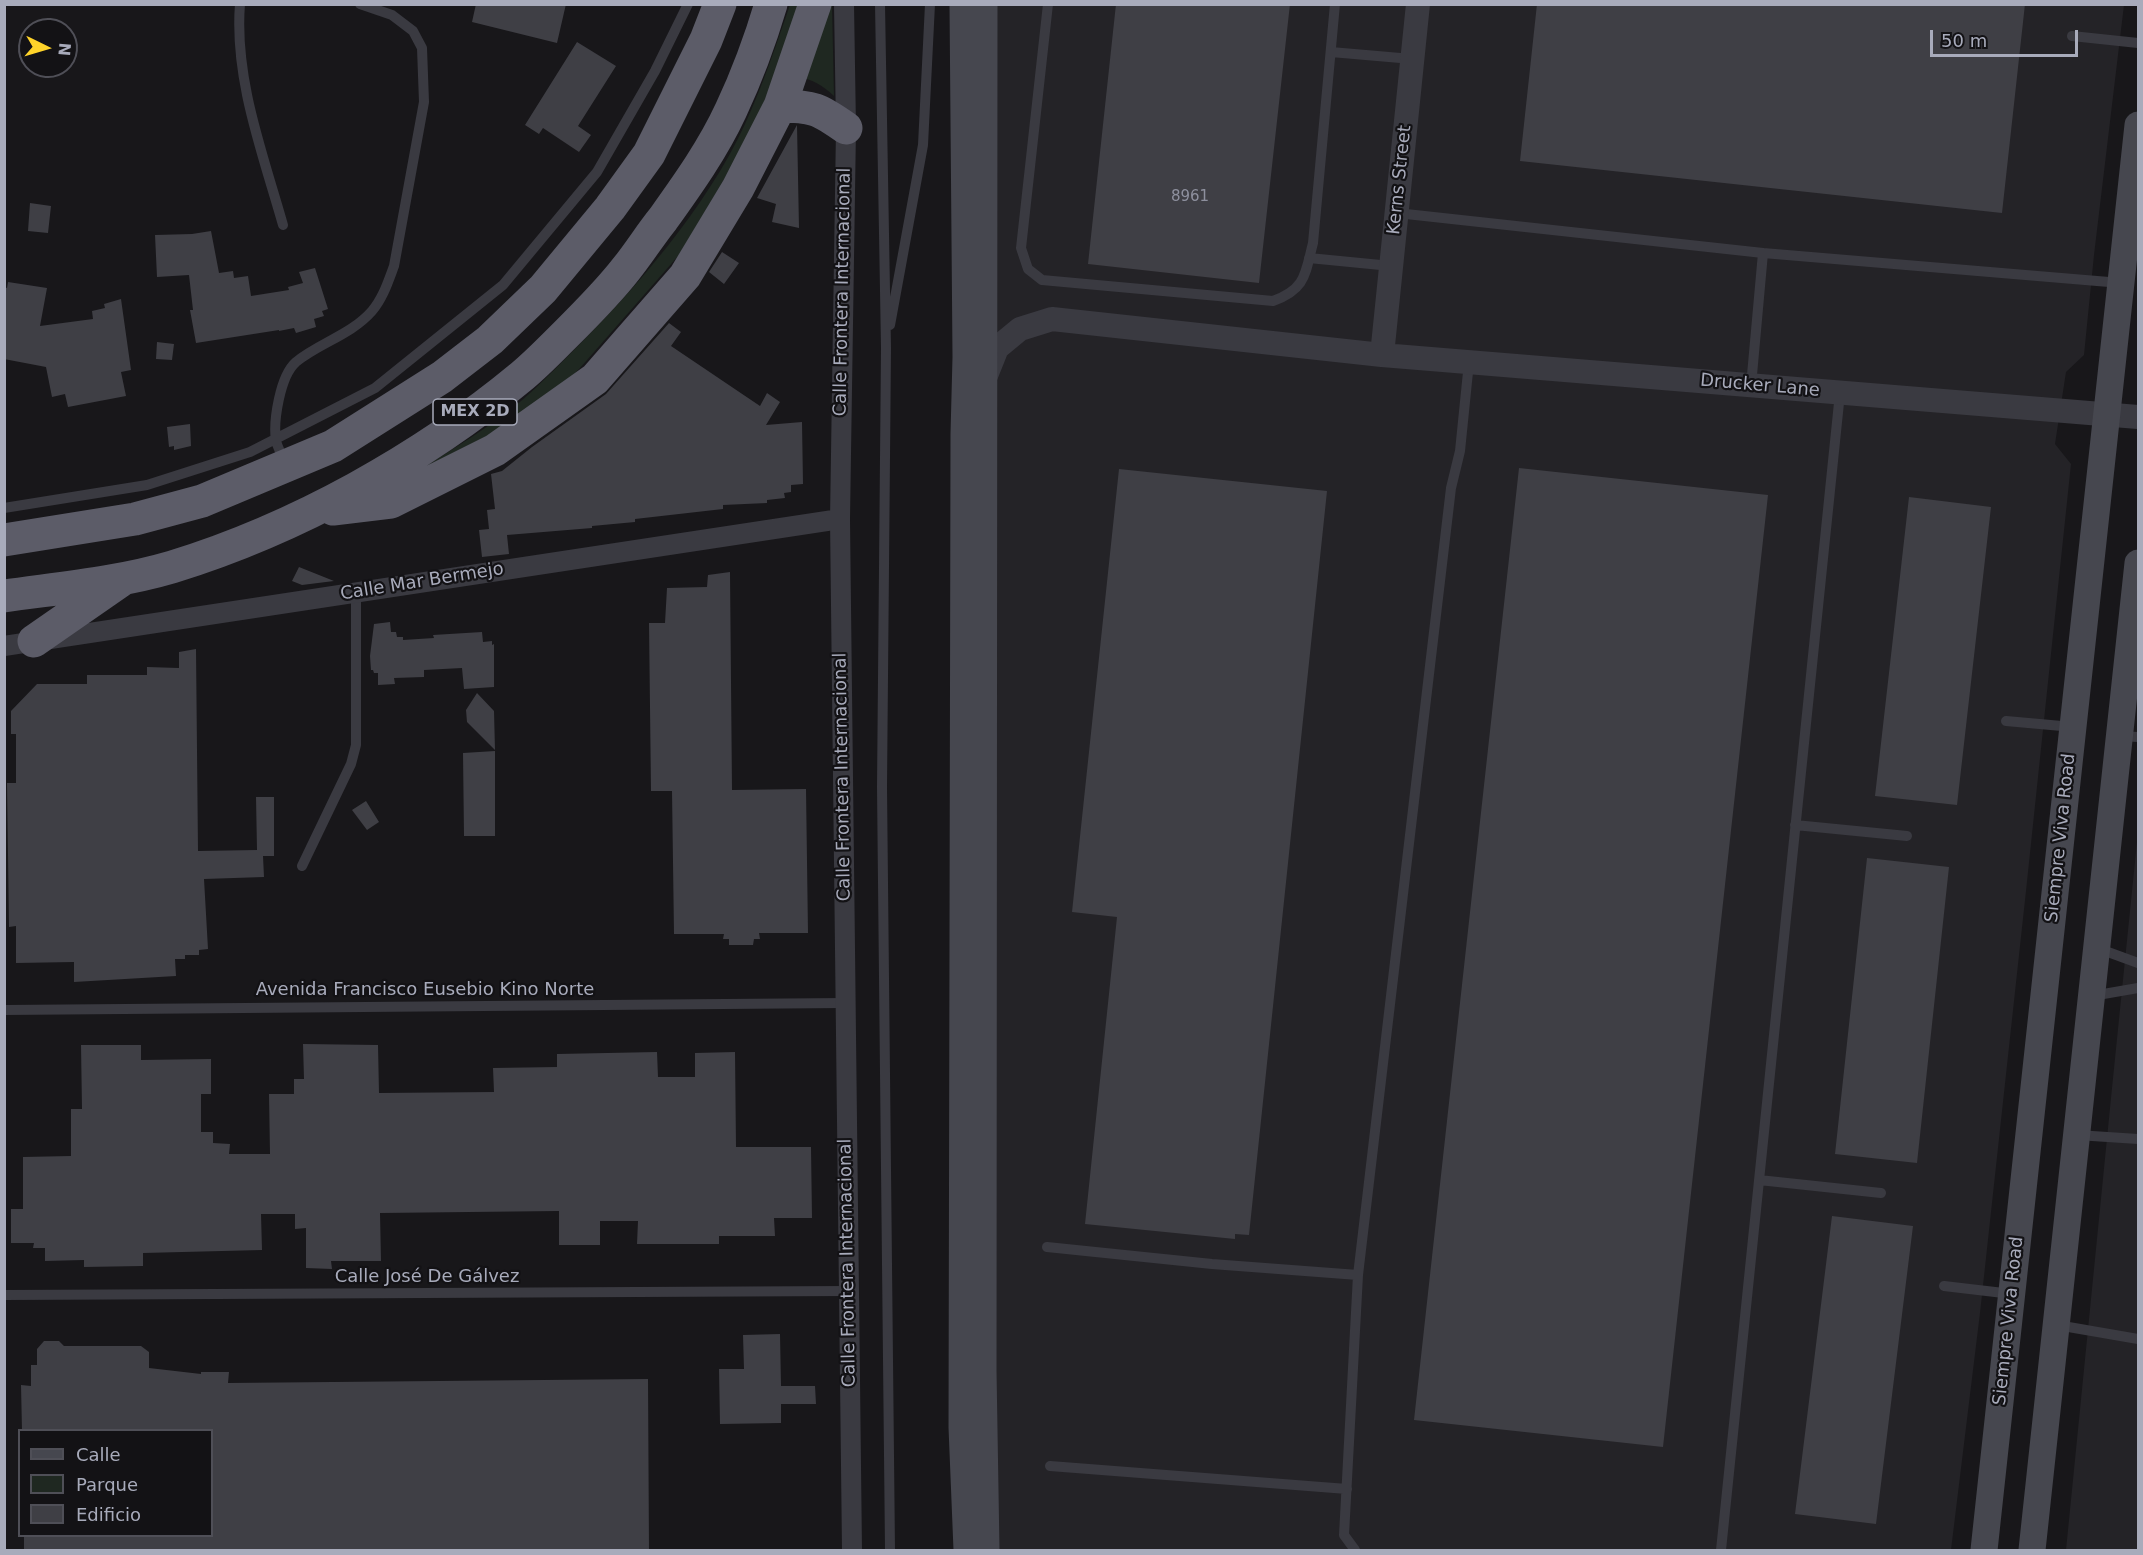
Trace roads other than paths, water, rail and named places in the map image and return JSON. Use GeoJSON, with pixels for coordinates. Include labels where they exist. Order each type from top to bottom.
{"type":"FeatureCollection","features":[{"type":"Feature","properties":{"kind":"highway","name":"MEX 2D"},"geometry":{"type":"LineString","coordinates":[[4,540],[146,516],[202,501],[281,454],[333,446],[442,377],[490,340],[543,289],[610,208],[649,154],[706,40],[720,4]]}},
{"type":"Feature","properties":{"kind":"highway","name":"MEX 2D"},"geometry":{"type":"LineString","coordinates":[[4,596],[124,578],[210,554],[359,488],[456,427],[524,375],[591,309],[627,268],[700,167],[731,111],[756,53],[771,4]]}},
{"type":"Feature","properties":{"kind":"highway"},"geometry":{"type":"LineString","coordinates":[[310,511],[390,502],[495,450],[595,379],[685,276],[738,188],[780,106],[815,4]]}},
{"type":"Feature","properties":{"kind":"highway"},"geometry":{"type":"LineString","coordinates":[[780,106],[806,106],[825,114],[846,128]]}},
{"type":"Feature","properties":{"kind":"highway"},"geometry":{"type":"LineString","coordinates":[[19,643],[124,578]]}},
{"type":"Feature","properties":{"kind":"main road"},"geometry":{"type":"LineString","coordinates":[[963,4],[966,357],[962,1427],[967,1551]]}},
{"type":"Feature","properties":{"kind":"main road"},"geometry":{"type":"LineString","coordinates":[[984,4],[982,1370],[986,1551]]}},
{"type":"Feature","properties":{"kind":"main road","name":"Siempre Viva Road"},"geometry":{"type":"LineString","coordinates":[[1984,1551],[2139,125]]}},
{"type":"Feature","properties":{"kind":"main road"},"geometry":{"type":"LineString","coordinates":[[2032,1551],[2097,948],[2129,737],[2139,563]]}},
{"type":"Feature","properties":{"kind":"street","name":"Calle Frontera Internacional"},"geometry":{"type":"LineString","coordinates":[[844,4],[846,128],[840,519],[852,1551]]}},
{"type":"Feature","properties":{"kind":"street","name":"Kerns Street"},"geometry":{"type":"LineString","coordinates":[[1382,355],[1418,4]]}},
{"type":"Feature","properties":{"kind":"street","name":"Drucker Lane"},"geometry":{"type":"LineString","coordinates":[[964,434],[997,348],[1020,329],[1052,319],[1382,355],[2139,417]]}},
{"type":"Feature","properties":{"kind":"street","name":"Calle Mar Bermejo"},"geometry":{"type":"LineString","coordinates":[[19,643],[840,519]]}},
{"type":"Feature","properties":{"kind":"lane"},"geometry":{"type":"LineString","coordinates":[[240,4],[238,31],[245,86],[283,225]]}},
{"type":"Feature","properties":{"kind":"lane"},"geometry":{"type":"LineString","coordinates":[[281,454],[277,404],[284,382],[294,363],[354,327],[372,311],[385,292],[394,266],[424,102],[422,48],[413,30],[392,15],[360,4]]}},
{"type":"Feature","properties":{"kind":"lane"},"geometry":{"type":"LineString","coordinates":[[4,508],[147,485],[250,452],[281,454],[375,388],[502,285],[597,172],[655,71],[688,4]]}},
{"type":"Feature","properties":{"kind":"lane"},"geometry":{"type":"LineString","coordinates":[[880,4],[886,348],[882,787],[890,1551]]}},
{"type":"Feature","properties":{"kind":"lane"},"geometry":{"type":"LineString","coordinates":[[886,348],[923,145],[930,4]]}},
{"type":"Feature","properties":{"kind":"lane"},"geometry":{"type":"LineString","coordinates":[[1048,4],[1021,248],[1028,268],[1042,280],[1273,301],[1288,296],[1304,281],[1313,243],[1335,4]]}},
{"type":"Feature","properties":{"kind":"lane"},"geometry":{"type":"LineString","coordinates":[[2072,36],[2139,43]]}},
{"type":"Feature","properties":{"kind":"lane"},"geometry":{"type":"LineString","coordinates":[[1331,52],[1412,59]]}},
{"type":"Feature","properties":{"kind":"lane"},"geometry":{"type":"LineString","coordinates":[[1397,213],[1763,253],[2121,283]]}},
{"type":"Feature","properties":{"kind":"lane"},"geometry":{"type":"LineString","coordinates":[[1750,386],[1763,253]]}},
{"type":"Feature","properties":{"kind":"lane"},"geometry":{"type":"LineString","coordinates":[[1309,258],[1391,266]]}},
{"type":"Feature","properties":{"kind":"lane"},"geometry":{"type":"LineString","coordinates":[[1355,1551],[1344,1535],[1358,1275],[1449,500],[1460,451],[1469,362]]}},
{"type":"Feature","properties":{"kind":"lane"},"geometry":{"type":"LineString","coordinates":[[1721,1551],[1840,393]]}},
{"type":"Feature","properties":{"kind":"lane"},"geometry":{"type":"LineString","coordinates":[[302,866],[351,764],[356,745],[356,592]]}},
{"type":"Feature","properties":{"kind":"lane"},"geometry":{"type":"LineString","coordinates":[[2006,721],[2073,728]]}},
{"type":"Feature","properties":{"kind":"lane"},"geometry":{"type":"LineString","coordinates":[[1795,825],[1907,836]]}},
{"type":"Feature","properties":{"kind":"lane"},"geometry":{"type":"LineString","coordinates":[[2097,948],[2139,963]]}},
{"type":"Feature","properties":{"kind":"lane"},"geometry":{"type":"LineString","coordinates":[[2092,996],[2139,988]]}},
{"type":"Feature","properties":{"kind":"lane","name":"Avenida Francisco Eusebio Kino Norte"},"geometry":{"type":"LineString","coordinates":[[4,1010],[845,1003]]}},
{"type":"Feature","properties":{"kind":"lane"},"geometry":{"type":"LineString","coordinates":[[2077,1134],[2139,1139]]}},
{"type":"Feature","properties":{"kind":"lane"},"geometry":{"type":"LineString","coordinates":[[1758,1180],[1881,1193]]}},
{"type":"Feature","properties":{"kind":"lane"},"geometry":{"type":"LineString","coordinates":[[1047,1247],[1212,1264],[1358,1275]]}},
{"type":"Feature","properties":{"kind":"lane"},"geometry":{"type":"LineString","coordinates":[[1944,1286],[2012,1294]]}},
{"type":"Feature","properties":{"kind":"lane","name":"Calle José De Gálvez"},"geometry":{"type":"LineString","coordinates":[[4,1295],[849,1291]]}},
{"type":"Feature","properties":{"kind":"lane"},"geometry":{"type":"LineString","coordinates":[[2056,1325],[2139,1338]]}},
{"type":"Feature","properties":{"kind":"lane"},"geometry":{"type":"LineString","coordinates":[[1050,1466],[1347,1489]]}}]}
